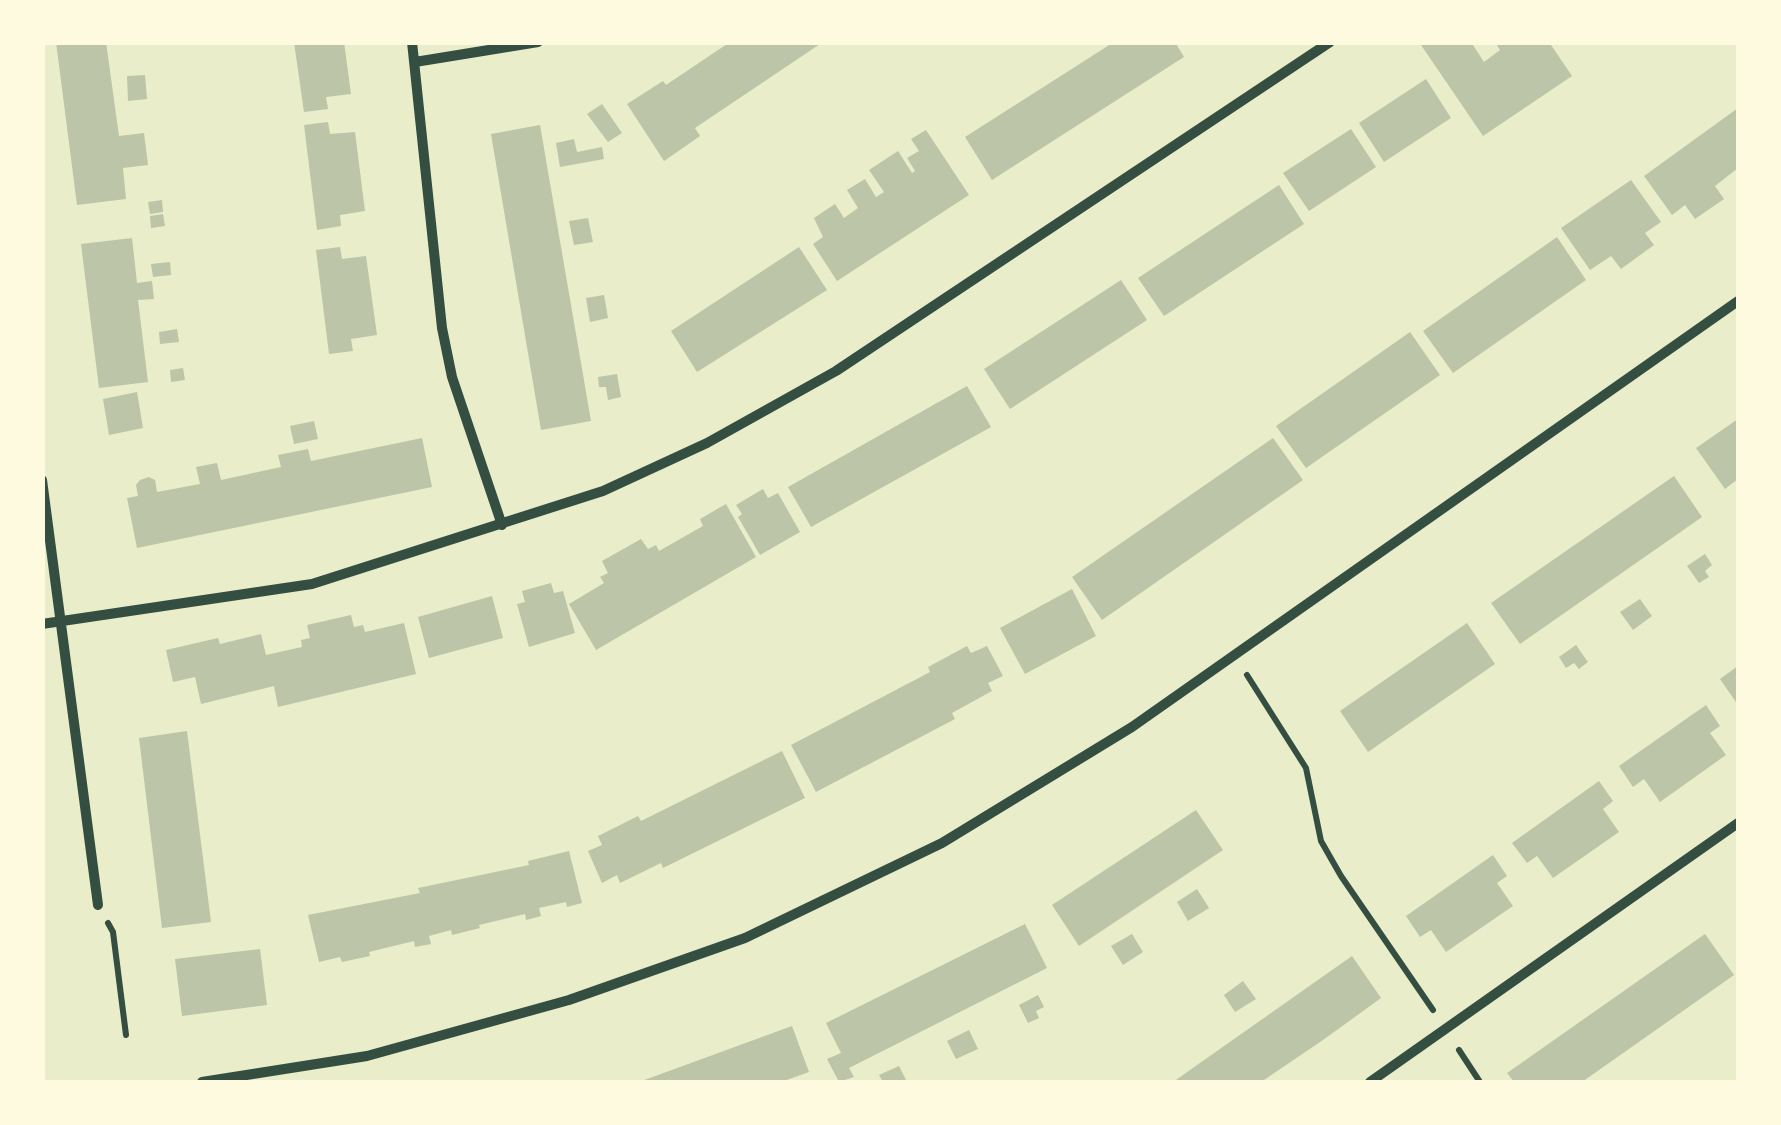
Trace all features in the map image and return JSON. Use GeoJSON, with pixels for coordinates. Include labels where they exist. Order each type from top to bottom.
{"type":"FeatureCollection","features":[{"type":"Feature","properties":{"kind":"street"},"geometry":{"type":"LineString","coordinates":[[412,42],[442,328],[452,377],[502,525]]}},
{"type":"Feature","properties":{"kind":"street"},"geometry":{"type":"LineString","coordinates":[[414,62],[538,42]]}},
{"type":"Feature","properties":{"kind":"street"},"geometry":{"type":"LineString","coordinates":[[42,624],[312,584],[603,492],[707,444],[836,371],[1330,42]]}},
{"type":"Feature","properties":{"kind":"street"},"geometry":{"type":"LineString","coordinates":[[202,1082],[367,1056],[570,1000],[744,938],[942,844],[1132,727],[1738,301]]}},
{"type":"Feature","properties":{"kind":"street"},"geometry":{"type":"LineString","coordinates":[[42,480],[98,904]]}},
{"type":"Feature","properties":{"kind":"street"},"geometry":{"type":"LineString","coordinates":[[1370,1082],[1738,823]]}},
{"type":"Feature","properties":{"kind":"path"},"geometry":{"type":"LineString","coordinates":[[1234,654],[1306,768],[1321,841],[1341,876],[1480,1082]]}},
{"type":"Feature","properties":{"kind":"path"},"geometry":{"type":"LineString","coordinates":[[98,904],[113,932],[126,1035]]}},
{"type":"Feature","properties":{"kind":"building"},"geometry":{"type":"Polygon","coordinates":[[[56,42],[106,42],[119,136],[144,133],[148,165],[123,168],[126,199],[77,205],[56,42]]]}},
{"type":"Feature","properties":{"kind":"building"},"geometry":{"type":"Polygon","coordinates":[[[294,42],[344,42],[351,94],[326,97],[328,109],[304,112],[294,42]]]}},
{"type":"Feature","properties":{"kind":"building"},"geometry":{"type":"Polygon","coordinates":[[[730,42],[823,42],[695,128],[700,136],[664,161],[627,104],[663,81],[666,85],[730,42]]]}},
{"type":"Feature","properties":{"kind":"building"},"geometry":{"type":"Polygon","coordinates":[[[1114,42],[1175,42],[1184,57],[992,180],[965,137],[1114,42]]]}},
{"type":"Feature","properties":{"kind":"building"},"geometry":{"type":"Polygon","coordinates":[[[1419,42],[1471,42],[1484,62],[1500,50],[1495,42],[1549,42],[1572,76],[1483,136],[1419,42]]]}},
{"type":"Feature","properties":{"kind":"building"},"geometry":{"type":"Polygon","coordinates":[[[145,75],[147,99],[128,101],[127,76],[145,75]]]}},
{"type":"Feature","properties":{"kind":"building"},"geometry":{"type":"Polygon","coordinates":[[[1426,79],[1451,118],[1384,162],[1359,123],[1426,79]]]}},
{"type":"Feature","properties":{"kind":"building"},"geometry":{"type":"Polygon","coordinates":[[[602,104],[622,133],[608,142],[587,114],[602,104]]]}},
{"type":"Feature","properties":{"kind":"building"},"geometry":{"type":"Polygon","coordinates":[[[1738,108],[1738,168],[1715,186],[1724,199],[1695,219],[1685,205],[1672,215],[1644,176],[1738,108]]]}},
{"type":"Feature","properties":{"kind":"building"},"geometry":{"type":"Polygon","coordinates":[[[328,122],[330,134],[355,132],[365,211],[340,215],[341,226],[317,230],[304,125],[328,122]]]}},
{"type":"Feature","properties":{"kind":"building"},"geometry":{"type":"Polygon","coordinates":[[[540,125],[591,421],[541,430],[491,134],[540,125]]]}},
{"type":"Feature","properties":{"kind":"building"},"geometry":{"type":"Polygon","coordinates":[[[1351,129],[1376,167],[1309,211],[1283,173],[1351,129]]]}},
{"type":"Feature","properties":{"kind":"building"},"geometry":{"type":"Polygon","coordinates":[[[926,130],[969,195],[837,281],[813,244],[823,237],[814,218],[835,204],[844,218],[858,208],[847,190],[865,179],[876,197],[884,192],[869,170],[898,151],[912,173],[915,171],[907,158],[919,151],[911,139],[926,130]]]}},
{"type":"Feature","properties":{"kind":"building"},"geometry":{"type":"Polygon","coordinates":[[[574,139],[577,152],[602,147],[604,159],[560,167],[556,143],[574,139]]]}},
{"type":"Feature","properties":{"kind":"building"},"geometry":{"type":"Polygon","coordinates":[[[1631,180],[1661,222],[1645,233],[1654,245],[1621,269],[1611,256],[1590,270],[1561,228],[1631,180]]]}},
{"type":"Feature","properties":{"kind":"building"},"geometry":{"type":"Polygon","coordinates":[[[1279,185],[1304,224],[1164,316],[1138,278],[1279,185]]]}},
{"type":"Feature","properties":{"kind":"building"},"geometry":{"type":"Polygon","coordinates":[[[162,200],[163,212],[150,214],[148,202],[162,200]]]}},
{"type":"Feature","properties":{"kind":"building"},"geometry":{"type":"Polygon","coordinates":[[[163,214],[165,226],[151,228],[150,216],[163,214]]]}},
{"type":"Feature","properties":{"kind":"building"},"geometry":{"type":"Polygon","coordinates":[[[588,218],[593,242],[574,245],[569,221],[588,218]]]}},
{"type":"Feature","properties":{"kind":"building"},"geometry":{"type":"Polygon","coordinates":[[[1557,237],[1586,280],[1453,373],[1423,331],[1557,237]]]}},
{"type":"Feature","properties":{"kind":"building"},"geometry":{"type":"Polygon","coordinates":[[[132,238],[137,283],[152,281],[154,299],[138,300],[148,382],[99,388],[81,244],[132,238]]]}},
{"type":"Feature","properties":{"kind":"building"},"geometry":{"type":"Polygon","coordinates":[[[340,247],[342,259],[366,256],[377,335],[351,339],[353,351],[329,354],[316,250],[340,247]]]}},
{"type":"Feature","properties":{"kind":"building"},"geometry":{"type":"Polygon","coordinates":[[[799,247],[827,290],[697,372],[671,331],[799,247]]]}},
{"type":"Feature","properties":{"kind":"building"},"geometry":{"type":"Polygon","coordinates":[[[170,262],[171,275],[153,277],[151,264],[170,262]]]}},
{"type":"Feature","properties":{"kind":"building"},"geometry":{"type":"Polygon","coordinates":[[[1121,280],[1147,320],[1010,409],[984,369],[1121,280]]]}},
{"type":"Feature","properties":{"kind":"building"},"geometry":{"type":"Polygon","coordinates":[[[604,295],[608,318],[590,322],[586,298],[604,295]]]}},
{"type":"Feature","properties":{"kind":"building"},"geometry":{"type":"Polygon","coordinates":[[[177,329],[179,342],[160,344],[159,332],[177,329]]]}},
{"type":"Feature","properties":{"kind":"building"},"geometry":{"type":"Polygon","coordinates":[[[1410,332],[1440,375],[1306,468],[1276,426],[1410,332]]]}},
{"type":"Feature","properties":{"kind":"building"},"geometry":{"type":"Polygon","coordinates":[[[183,368],[185,380],[171,382],[170,370],[183,368]]]}},
{"type":"Feature","properties":{"kind":"building"},"geometry":{"type":"Polygon","coordinates":[[[617,374],[621,397],[608,400],[606,387],[599,387],[598,377],[617,374]]]}},
{"type":"Feature","properties":{"kind":"building"},"geometry":{"type":"Polygon","coordinates":[[[967,386],[991,427],[811,527],[788,487],[967,386]]]}},
{"type":"Feature","properties":{"kind":"building"},"geometry":{"type":"Polygon","coordinates":[[[137,392],[143,428],[109,435],[103,399],[137,392]]]}},
{"type":"Feature","properties":{"kind":"building"},"geometry":{"type":"Polygon","coordinates":[[[1738,419],[1738,479],[1725,489],[1696,448],[1738,419]]]}},
{"type":"Feature","properties":{"kind":"building"},"geometry":{"type":"Polygon","coordinates":[[[314,421],[318,439],[294,444],[290,426],[314,421]]]}},
{"type":"Feature","properties":{"kind":"building"},"geometry":{"type":"Polygon","coordinates":[[[422,438],[432,487],[137,548],[127,498],[138,496],[136,485],[140,480],[155,480],[157,492],[200,484],[196,467],[217,463],[221,480],[281,467],[278,455],[308,449],[311,461],[422,438]]]}},
{"type":"Feature","properties":{"kind":"building"},"geometry":{"type":"Polygon","coordinates":[[[1273,438],[1303,480],[1102,620],[1072,577],[1273,438]]]}},
{"type":"Feature","properties":{"kind":"building"},"geometry":{"type":"Polygon","coordinates":[[[1674,476],[1702,517],[1520,644],[1491,603],[1674,476]]]}},
{"type":"Feature","properties":{"kind":"building"},"geometry":{"type":"Polygon","coordinates":[[[763,489],[768,498],[778,493],[800,532],[760,555],[738,517],[742,514],[736,505],[763,489]]]}},
{"type":"Feature","properties":{"kind":"building"},"geometry":{"type":"Polygon","coordinates":[[[726,504],[756,557],[596,650],[569,604],[604,583],[600,577],[608,573],[602,561],[641,539],[648,549],[656,545],[659,551],[703,526],[700,519],[726,504]]]}},
{"type":"Feature","properties":{"kind":"building"},"geometry":{"type":"Polygon","coordinates":[[[1705,554],[1712,565],[1705,571],[1709,577],[1699,583],[1687,566],[1705,554]]]}},
{"type":"Feature","properties":{"kind":"building"},"geometry":{"type":"Polygon","coordinates":[[[551,583],[554,593],[563,591],[575,633],[529,647],[517,604],[525,602],[522,591],[551,583]]]}},
{"type":"Feature","properties":{"kind":"building"},"geometry":{"type":"Polygon","coordinates":[[[1072,589],[1096,636],[1025,674],[1000,628],[1072,589]]]}},
{"type":"Feature","properties":{"kind":"building"},"geometry":{"type":"Polygon","coordinates":[[[492,596],[503,638],[429,658],[418,617],[492,596]]]}},
{"type":"Feature","properties":{"kind":"building"},"geometry":{"type":"Polygon","coordinates":[[[1640,599],[1652,616],[1633,630],[1620,612],[1640,599]]]}},
{"type":"Feature","properties":{"kind":"building"},"geometry":{"type":"Polygon","coordinates":[[[351,615],[354,627],[363,625],[365,632],[404,623],[416,674],[278,707],[274,686],[201,704],[195,677],[173,682],[166,650],[218,638],[220,644],[261,634],[266,655],[302,647],[301,640],[310,638],[307,625],[351,615]]]}},
{"type":"Feature","properties":{"kind":"building"},"geometry":{"type":"Polygon","coordinates":[[[1467,623],[1495,664],[1368,752],[1340,711],[1467,623]]]}},
{"type":"Feature","properties":{"kind":"building"},"geometry":{"type":"Polygon","coordinates":[[[1576,645],[1588,662],[1579,669],[1574,663],[1566,668],[1559,657],[1576,645]]]}},
{"type":"Feature","properties":{"kind":"building"},"geometry":{"type":"Polygon","coordinates":[[[967,646],[971,653],[987,646],[1003,676],[988,683],[992,691],[952,713],[955,719],[816,792],[791,745],[930,672],[928,667],[967,646]]]}},
{"type":"Feature","properties":{"kind":"building"},"geometry":{"type":"Polygon","coordinates":[[[1738,666],[1738,705],[1720,679],[1738,666]]]}},
{"type":"Feature","properties":{"kind":"building"},"geometry":{"type":"Polygon","coordinates":[[[1706,705],[1720,726],[1710,733],[1726,755],[1660,802],[1644,779],[1633,787],[1619,766],[1706,705]]]}},
{"type":"Feature","properties":{"kind":"building"},"geometry":{"type":"Polygon","coordinates":[[[187,731],[211,922],[162,928],[139,738],[187,731]]]}},
{"type":"Feature","properties":{"kind":"building"},"geometry":{"type":"Polygon","coordinates":[[[782,751],[805,798],[663,868],[661,863],[620,883],[617,875],[602,883],[588,851],[602,845],[598,836],[638,816],[641,821],[782,751]]]}},
{"type":"Feature","properties":{"kind":"building"},"geometry":{"type":"Polygon","coordinates":[[[1599,781],[1613,801],[1603,809],[1619,832],[1553,878],[1537,856],[1527,863],[1512,843],[1599,781]]]}},
{"type":"Feature","properties":{"kind":"building"},"geometry":{"type":"Polygon","coordinates":[[[1196,810],[1223,850],[1079,946],[1052,905],[1196,810]]]}},
{"type":"Feature","properties":{"kind":"building"},"geometry":{"type":"Polygon","coordinates":[[[569,851],[582,903],[539,908],[541,916],[526,920],[525,914],[452,935],[451,930],[429,936],[431,944],[415,947],[414,941],[369,952],[370,956],[319,962],[308,915],[420,893],[418,888],[529,865],[528,861],[569,851]]]}},
{"type":"Feature","properties":{"kind":"building"},"geometry":{"type":"Polygon","coordinates":[[[1493,855],[1507,876],[1497,883],[1513,906],[1446,952],[1431,930],[1420,937],[1406,916],[1493,855]]]}},
{"type":"Feature","properties":{"kind":"building"},"geometry":{"type":"Polygon","coordinates":[[[1197,889],[1209,908],[1188,921],[1177,902],[1197,889]]]}},
{"type":"Feature","properties":{"kind":"building"},"geometry":{"type":"Polygon","coordinates":[[[1025,924],[1047,968],[849,1068],[854,1077],[839,1082],[827,1059],[841,1053],[826,1023],[1025,924]]]}},
{"type":"Feature","properties":{"kind":"building"},"geometry":{"type":"Polygon","coordinates":[[[1132,934],[1143,952],[1123,965],[1111,946],[1132,934]]]}},
{"type":"Feature","properties":{"kind":"building"},"geometry":{"type":"Polygon","coordinates":[[[1705,934],[1734,975],[1582,1082],[1514,1082],[1507,1073],[1705,934]]]}},
{"type":"Feature","properties":{"kind":"building"},"geometry":{"type":"Polygon","coordinates":[[[260,949],[267,1005],[182,1016],[175,959],[260,949]]]}},
{"type":"Feature","properties":{"kind":"building"},"geometry":{"type":"Polygon","coordinates":[[[1352,956],[1381,998],[1323,1040],[1261,1082],[1173,1082],[1352,956]]]}},
{"type":"Feature","properties":{"kind":"building"},"geometry":{"type":"Polygon","coordinates":[[[1243,981],[1256,999],[1235,1012],[1224,995],[1243,981]]]}},
{"type":"Feature","properties":{"kind":"building"},"geometry":{"type":"Polygon","coordinates":[[[1038,995],[1044,1007],[1036,1011],[1039,1018],[1028,1023],[1019,1005],[1038,995]]]}},
{"type":"Feature","properties":{"kind":"building"},"geometry":{"type":"Polygon","coordinates":[[[792,1026],[809,1072],[781,1082],[639,1082],[792,1026]]]}},
{"type":"Feature","properties":{"kind":"building"},"geometry":{"type":"Polygon","coordinates":[[[969,1030],[978,1049],[956,1059],[947,1041],[969,1030]]]}},
{"type":"Feature","properties":{"kind":"building"},"geometry":{"type":"Polygon","coordinates":[[[899,1066],[907,1082],[883,1082],[879,1075],[899,1066]]]}}]}
